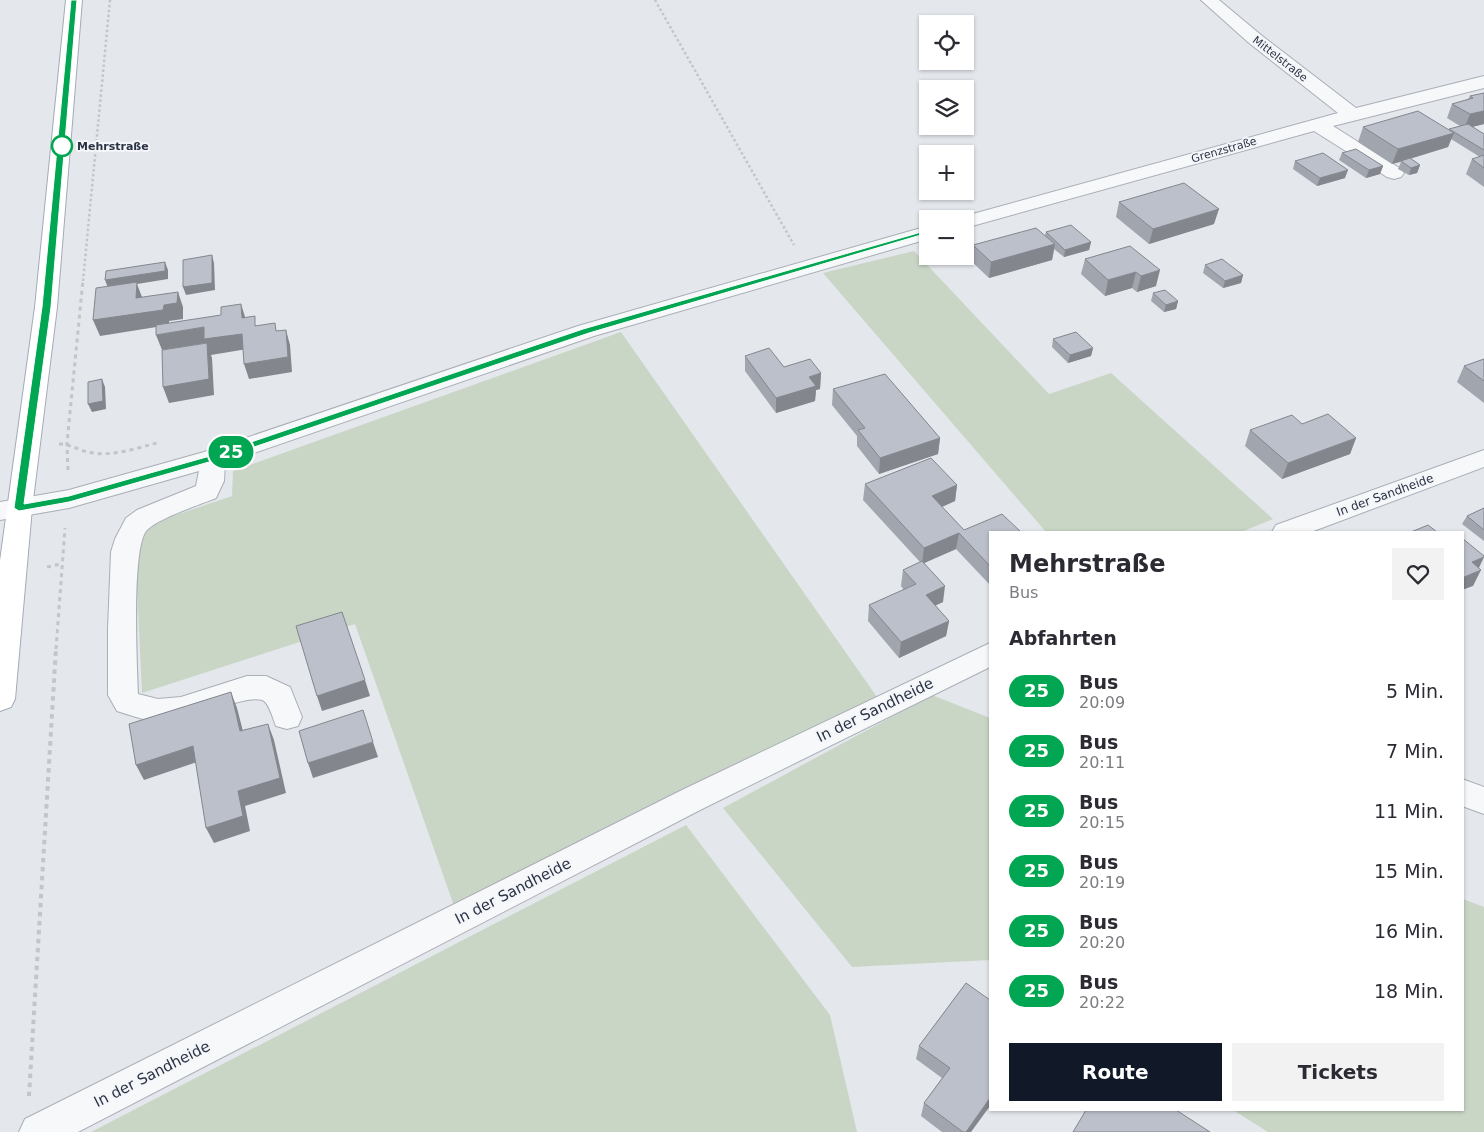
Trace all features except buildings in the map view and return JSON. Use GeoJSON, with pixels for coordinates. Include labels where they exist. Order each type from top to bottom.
{"type":"FeatureCollection","features":[{"type":"Feature","properties":{"kind":"main road"},"geometry":{"type":"LineString","coordinates":[[0,698],[9,510],[46,307],[74,0]]}},
{"type":"Feature","properties":{"kind":"street","name":"Mittelstraße"},"geometry":{"type":"LineString","coordinates":[[1209,0],[1255,39],[1353,115]]}},
{"type":"Feature","properties":{"kind":"street","name":"Grenzstraße"},"geometry":{"type":"LineString","coordinates":[[974,219],[1317,124],[1484,82]]}},
{"type":"Feature","properties":{"kind":"street"},"geometry":{"type":"LineString","coordinates":[[1317,124],[1394,173]]}},
{"type":"Feature","properties":{"kind":"street"},"geometry":{"type":"LineString","coordinates":[[9,510],[69,499],[213,458],[586,331],[919,235]]}},
{"type":"Feature","properties":{"kind":"street"},"geometry":{"type":"LineString","coordinates":[[213,458],[211,481],[207,492],[146,517],[135,525],[128,538],[125,552],[122,629],[123,695],[128,703],[158,711],[181,709],[247,688],[266,688],[279,695],[287,717]]}},
{"type":"Feature","properties":{"kind":"street","name":"In der Sandheide"},"geometry":{"type":"LineString","coordinates":[[1288,531],[1484,458]]}},
{"type":"Feature","properties":{"kind":"street","name":"In der Sandheide"},"geometry":{"type":"LineString","coordinates":[[34,1117],[989,654]]}},
{"type":"Feature","properties":{"kind":"street"},"geometry":{"type":"LineString","coordinates":[[1464,793],[1484,801]]}},
{"type":"Feature","properties":{"kind":"path"},"geometry":{"type":"LineString","coordinates":[[34,1117],[61,564],[69,499],[67,443],[110,0]]}},
{"type":"Feature","properties":{"kind":"path"},"geometry":{"type":"LineString","coordinates":[[655,0],[796,249]]}},
{"type":"Feature","properties":{"kind":"green space"},"geometry":{"type":"Polygon","coordinates":[[[914,251],[919,256],[919,265],[927,265],[1049,394],[1111,373],[1273,519],[1243,531],[1045,531],[823,273],[914,251]]]}},
{"type":"Feature","properties":{"kind":"green space"},"geometry":{"type":"Polygon","coordinates":[[[621,332],[877,697],[454,906],[355,624],[142,693],[135,544],[152,523],[232,496],[233,471],[621,332]]]}},
{"type":"Feature","properties":{"kind":"green space"},"geometry":{"type":"Polygon","coordinates":[[[932,695],[989,718],[989,960],[852,967],[723,808],[932,695]]]}},
{"type":"Feature","properties":{"kind":"green space"},"geometry":{"type":"Polygon","coordinates":[[[686,825],[830,1015],[857,1132],[91,1132],[686,825]]]}},
{"type":"Feature","properties":{"kind":"green space"},"geometry":{"type":"Polygon","coordinates":[[[1464,899],[1484,907],[1484,1132],[1268,1132],[1235,1111],[1464,1111],[1464,899]]]}},
{"type":"Feature","properties":{"kind":"bus line","name":"25"},"geometry":{"type":"LineString","coordinates":[[74,0],[46,307],[19,508],[69,499],[213,458],[586,331],[919,235]]}},
{"type":"Feature","properties":{"kind":"place","name":"Mehrstraße"},"geometry":{"type":"Point","coordinates":[62,146]}}]}
